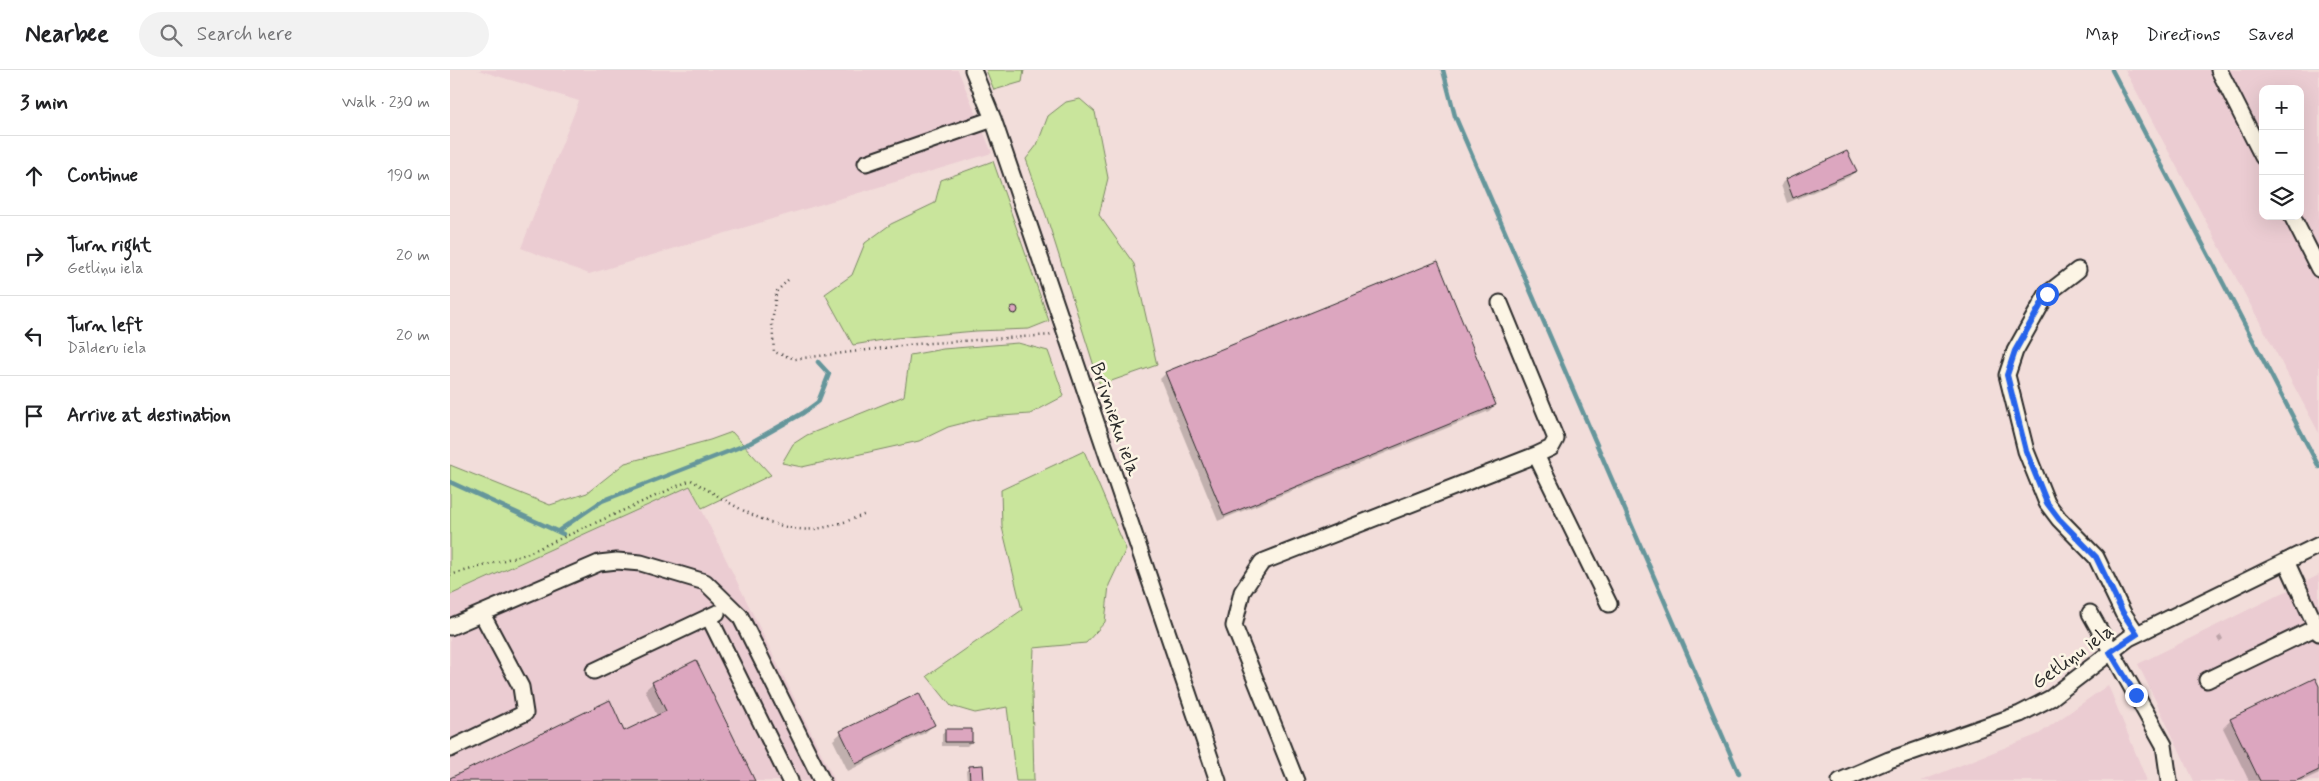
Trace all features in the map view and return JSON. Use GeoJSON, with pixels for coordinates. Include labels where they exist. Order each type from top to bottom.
{"type":"FeatureCollection","features":[{"type":"Feature","properties":{"kind":"street","name":"Brīvnieku iela"},"geometry":{"type":"LineString","coordinates":[[973,70],[993,119],[1218,781]]}},
{"type":"Feature","properties":{"kind":"street"},"geometry":{"type":"LineString","coordinates":[[2219,70],[2259,149]]}},
{"type":"Feature","properties":{"kind":"street"},"geometry":{"type":"LineString","coordinates":[[866,163],[993,119]]}},
{"type":"Feature","properties":{"kind":"street"},"geometry":{"type":"LineString","coordinates":[[2294,220],[2319,269]]}},
{"type":"Feature","properties":{"kind":"street"},"geometry":{"type":"LineString","coordinates":[[2078,270],[2047,294],[2015,351],[2007,375],[2026,451],[2047,503],[2059,519],[2096,557],[2123,613],[2137,634]]}},
{"type":"Feature","properties":{"kind":"street"},"geometry":{"type":"LineString","coordinates":[[1296,781],[1234,626],[1242,592],[1262,562],[1551,448],[1556,438],[1500,303]]}},
{"type":"Feature","properties":{"kind":"street"},"geometry":{"type":"LineString","coordinates":[[1536,455],[1609,604]]}},
{"type":"Feature","properties":{"kind":"street","name":"Getliņu iela"},"geometry":{"type":"LineString","coordinates":[[1840,781],[1890,760],[2020,714],[2051,698],[2110,652],[2137,634],[2319,545]]}},
{"type":"Feature","properties":{"kind":"street"},"geometry":{"type":"LineString","coordinates":[[450,627],[599,563],[617,561],[641,563],[704,582],[740,616],[822,781]]}},
{"type":"Feature","properties":{"kind":"street"},"geometry":{"type":"LineString","coordinates":[[2206,680],[2318,629],[2286,561]]}},
{"type":"Feature","properties":{"kind":"street"},"geometry":{"type":"LineString","coordinates":[[594,671],[730,607]]}},
{"type":"Feature","properties":{"kind":"street"},"geometry":{"type":"LineString","coordinates":[[2090,613],[2110,652],[2164,745],[2169,781]]}},
{"type":"Feature","properties":{"kind":"street"},"geometry":{"type":"LineString","coordinates":[[450,749],[525,713],[521,687],[482,614]]}},
{"type":"Feature","properties":{"kind":"street"},"geometry":{"type":"LineString","coordinates":[[709,617],[790,781]]}},
{"type":"Feature","properties":{"kind":"path"},"geometry":{"type":"LineString","coordinates":[[788,280],[776,292],[772,324],[774,352],[795,359],[916,344],[1066,333]]}},
{"type":"Feature","properties":{"kind":"path"},"geometry":{"type":"LineString","coordinates":[[450,575],[526,554],[691,480],[772,523],[801,530],[844,523],[866,514]]}},
{"type":"Feature","properties":{"kind":"shaded area"},"geometry":{"type":"Polygon","coordinates":[[[478,70],[958,70],[992,153],[589,274],[521,248],[579,101],[478,70]]]}},
{"type":"Feature","properties":{"kind":"shaded area"},"geometry":{"type":"Polygon","coordinates":[[[2125,70],[2319,70],[2319,433],[2125,70]]]}},
{"type":"Feature","properties":{"kind":"shaded area"},"geometry":{"type":"Polygon","coordinates":[[[690,486],[835,781],[450,781],[450,595],[690,486]]]}},
{"type":"Feature","properties":{"kind":"shaded area"},"geometry":{"type":"Polygon","coordinates":[[[2319,575],[2319,781],[2194,781],[2138,664],[2319,575]]]}},
{"type":"Feature","properties":{"kind":"shaded area"},"geometry":{"type":"Polygon","coordinates":[[[2108,685],[2147,781],[1921,781],[2039,734],[2108,685]]]}},
{"type":"Feature","properties":{"kind":"green space"},"geometry":{"type":"Polygon","coordinates":[[[986,70],[1024,70],[1022,82],[994,90],[986,70]]]}},
{"type":"Feature","properties":{"kind":"green space"},"geometry":{"type":"Polygon","coordinates":[[[1080,99],[1095,112],[1108,178],[1099,215],[1134,264],[1157,365],[1100,385],[1047,218],[1026,159],[1037,145],[1048,116],[1066,102],[1080,99]]]}},
{"type":"Feature","properties":{"kind":"green space"},"geometry":{"type":"Polygon","coordinates":[[[993,161],[1049,321],[1029,329],[976,331],[895,338],[853,345],[825,294],[852,275],[865,243],[891,224],[935,203],[941,180],[993,161]]]}},
{"type":"Feature","properties":{"kind":"green space"},"geometry":{"type":"Polygon","coordinates":[[[1018,343],[1048,351],[1064,396],[1030,414],[987,417],[948,427],[919,441],[802,467],[782,463],[793,444],[807,435],[904,396],[910,355],[943,349],[1018,343]]]}},
{"type":"Feature","properties":{"kind":"green space"},"geometry":{"type":"Polygon","coordinates":[[[732,432],[771,475],[702,508],[690,486],[450,595],[450,465],[550,505],[587,493],[625,463],[710,440],[732,432]]]}},
{"type":"Feature","properties":{"kind":"green space"},"geometry":{"type":"Polygon","coordinates":[[[1084,451],[1126,549],[1109,585],[1105,622],[1086,643],[1034,648],[1032,691],[1034,781],[1016,781],[1007,707],[975,713],[951,706],[927,676],[1022,610],[1002,527],[1001,490],[1084,451]]]}},
{"type":"Feature","properties":{"kind":"building"},"geometry":{"type":"Polygon","coordinates":[[[1847,151],[1857,171],[1793,198],[1786,179],[1847,151]]]}},
{"type":"Feature","properties":{"kind":"building"},"geometry":{"type":"Polygon","coordinates":[[[1438,261],[1496,405],[1224,516],[1165,372],[1438,261]]]}},
{"type":"Feature","properties":{"kind":"building"},"geometry":{"type":"Polygon","coordinates":[[[1014,306],[1018,310],[1014,314],[1010,310],[1014,306]]]}},
{"type":"Feature","properties":{"kind":"building"},"geometry":{"type":"Polygon","coordinates":[[[696,660],[755,781],[450,781],[450,778],[610,700],[624,731],[666,711],[652,682],[696,660]]]}},
{"type":"Feature","properties":{"kind":"building"},"geometry":{"type":"Polygon","coordinates":[[[2315,678],[2319,686],[2319,770],[2296,781],[2260,781],[2230,719],[2315,678]]]}},
{"type":"Feature","properties":{"kind":"building"},"geometry":{"type":"Polygon","coordinates":[[[919,693],[935,725],[856,764],[840,731],[919,693]]]}},
{"type":"Feature","properties":{"kind":"building"},"geometry":{"type":"Polygon","coordinates":[[[945,729],[972,729],[972,742],[945,742],[945,729]]]}},
{"type":"Feature","properties":{"kind":"building"},"geometry":{"type":"Polygon","coordinates":[[[983,765],[984,781],[970,781],[969,766],[983,765]]]}},
{"type":"Feature","properties":{"kind":"waterway"},"geometry":{"type":"LineString","coordinates":[[1443,70],[1455,116],[1739,774]]}},
{"type":"Feature","properties":{"kind":"waterway"},"geometry":{"type":"LineString","coordinates":[[2112,70],[2319,467]]}},
{"type":"Feature","properties":{"kind":"waterway"},"geometry":{"type":"LineString","coordinates":[[558,531],[602,501],[750,443],[803,413],[818,402],[829,374],[818,362]]}},
{"type":"Feature","properties":{"kind":"waterway"},"geometry":{"type":"LineString","coordinates":[[450,482],[563,534]]}},
{"type":"Feature","properties":{"kind":"route"},"geometry":{"type":"LineString","coordinates":[[2047,294],[2015,351],[2007,375],[2026,451],[2037,483],[2047,503],[2059,519],[2096,557],[2123,613],[2137,634],[2110,652],[2136,695]]}}]}
